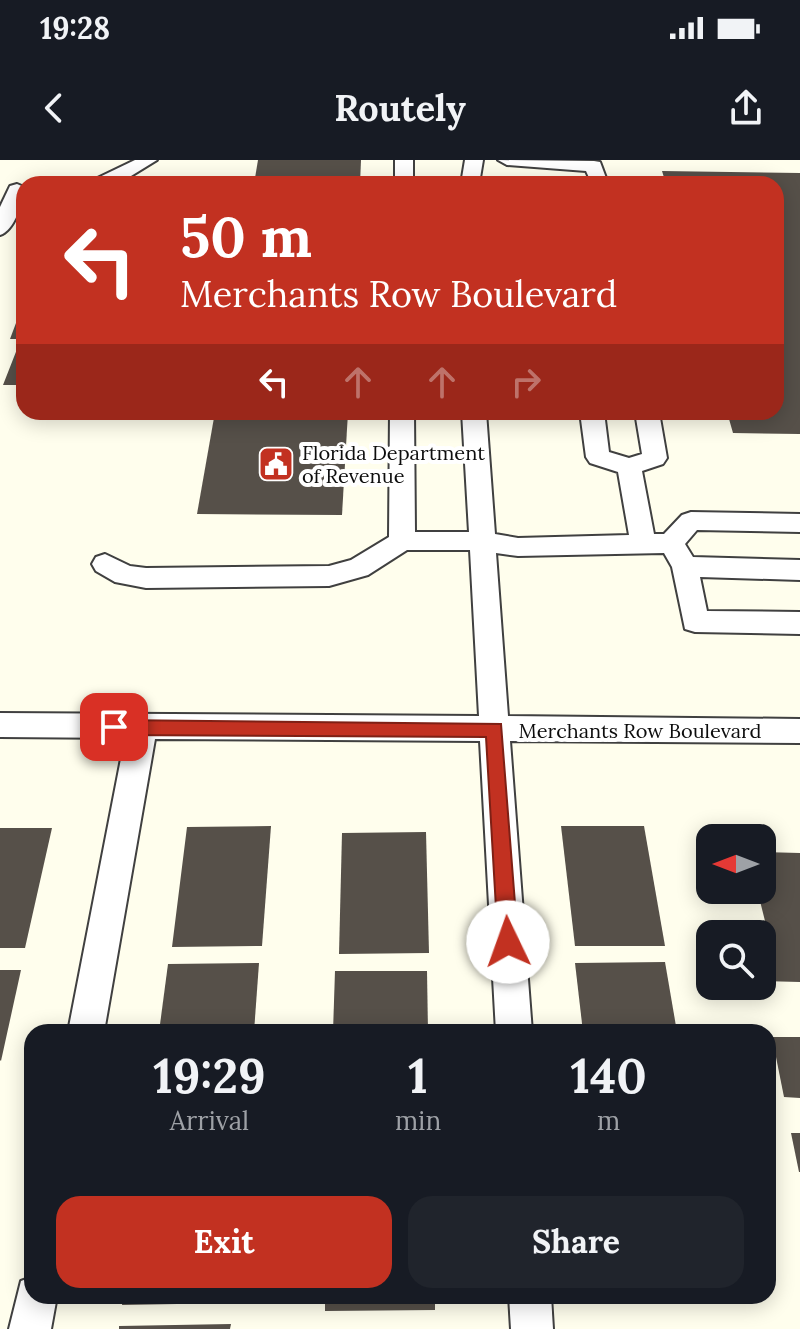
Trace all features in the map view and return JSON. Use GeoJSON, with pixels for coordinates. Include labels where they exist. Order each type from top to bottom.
{"type":"FeatureCollection","features":[{"type":"Feature","properties":{"kind":"street"},"geometry":{"type":"LineString","coordinates":[[132,176],[148,160]]}},
{"type":"Feature","properties":{"kind":"street"},"geometry":{"type":"LineString","coordinates":[[507,160],[596,174]]}},
{"type":"Feature","properties":{"kind":"street"},"geometry":{"type":"LineString","coordinates":[[0,229],[16,189]]}},
{"type":"Feature","properties":{"kind":"street"},"geometry":{"type":"LineString","coordinates":[[402,420],[402,541]]}},
{"type":"Feature","properties":{"kind":"street"},"geometry":{"type":"LineString","coordinates":[[474,420],[513,1024]]}},
{"type":"Feature","properties":{"kind":"street"},"geometry":{"type":"LineString","coordinates":[[593,420],[598,457],[629,467],[655,458],[648,420]]}},
{"type":"Feature","properties":{"kind":"street"},"geometry":{"type":"LineString","coordinates":[[629,467],[643,542]]}},
{"type":"Feature","properties":{"kind":"street"},"geometry":{"type":"LineString","coordinates":[[105,564],[124,575],[146,578],[329,576],[359,568],[402,541],[481,541],[518,547],[671,543],[691,521],[800,523]]}},
{"type":"Feature","properties":{"kind":"street"},"geometry":{"type":"LineString","coordinates":[[671,543],[685,567],[695,621],[800,623]]}},
{"type":"Feature","properties":{"kind":"street"},"geometry":{"type":"LineString","coordinates":[[685,567],[800,570]]}},
{"type":"Feature","properties":{"kind":"street","name":"Merchants Row Boulevard"},"geometry":{"type":"LineString","coordinates":[[0,725],[800,731]]}},
{"type":"Feature","properties":{"kind":"street"},"geometry":{"type":"LineString","coordinates":[[87,1024],[142,728]]}},
{"type":"Feature","properties":{"kind":"street"},"geometry":{"type":"LineString","coordinates":[[30,1329],[35,1304]]}},
{"type":"Feature","properties":{"kind":"street"},"geometry":{"type":"LineString","coordinates":[[530,1304],[532,1329]]}},
{"type":"Feature","properties":{"kind":"building"},"geometry":{"type":"Polygon","coordinates":[[[258,160],[361,160],[360,176],[255,176],[258,160]]]}},
{"type":"Feature","properties":{"kind":"building"},"geometry":{"type":"Polygon","coordinates":[[[662,171],[800,173],[800,434],[733,433],[729,420],[784,420],[784,176],[664,176],[662,171]]]}},
{"type":"Feature","properties":{"kind":"building"},"geometry":{"type":"Polygon","coordinates":[[[16,323],[16,339],[10,339],[16,323]]]}},
{"type":"Feature","properties":{"kind":"building"},"geometry":{"type":"Polygon","coordinates":[[[16,352],[16,385],[3,385],[16,352]]]}},
{"type":"Feature","properties":{"kind":"building","name":"Florida Department of Revenue"},"geometry":{"type":"Polygon","coordinates":[[[214,420],[348,420],[342,515],[197,514],[214,420]]]}},
{"type":"Feature","properties":{"kind":"building"},"geometry":{"type":"Polygon","coordinates":[[[271,826],[262,946],[172,947],[187,827],[271,826]]]}},
{"type":"Feature","properties":{"kind":"building"},"geometry":{"type":"Polygon","coordinates":[[[561,826],[644,826],[665,946],[575,946],[561,826]]]}},
{"type":"Feature","properties":{"kind":"building"},"geometry":{"type":"Polygon","coordinates":[[[0,828],[52,828],[25,948],[0,948],[0,828]]]}},
{"type":"Feature","properties":{"kind":"building"},"geometry":{"type":"Polygon","coordinates":[[[426,832],[429,953],[339,954],[342,833],[426,832]]]}},
{"type":"Feature","properties":{"kind":"building"},"geometry":{"type":"Polygon","coordinates":[[[776,852],[800,853],[800,982],[776,981],[776,920],[765,920],[761,904],[776,904],[776,852]]]}},
{"type":"Feature","properties":{"kind":"building"},"geometry":{"type":"Polygon","coordinates":[[[665,962],[676,1024],[582,1024],[575,963],[665,962]]]}},
{"type":"Feature","properties":{"kind":"building"},"geometry":{"type":"Polygon","coordinates":[[[259,963],[255,1024],[160,1024],[168,964],[259,963]]]}},
{"type":"Feature","properties":{"kind":"building"},"geometry":{"type":"Polygon","coordinates":[[[0,970],[21,970],[1,1061],[0,1060],[0,970]]]}},
{"type":"Feature","properties":{"kind":"building"},"geometry":{"type":"Polygon","coordinates":[[[335,971],[427,971],[428,1024],[333,1024],[335,971]]]}},
{"type":"Feature","properties":{"kind":"building"},"geometry":{"type":"Polygon","coordinates":[[[776,1037],[800,1037],[800,1098],[784,1097],[776,1057],[776,1037]]]}},
{"type":"Feature","properties":{"kind":"building"},"geometry":{"type":"Polygon","coordinates":[[[791,1133],[800,1133],[800,1172],[799,1172],[791,1133]]]}},
{"type":"Feature","properties":{"kind":"building"},"geometry":{"type":"Polygon","coordinates":[[[325,1304],[435,1304],[435,1310],[325,1311],[325,1304]]]}},
{"type":"Feature","properties":{"kind":"building"},"geometry":{"type":"Polygon","coordinates":[[[231,1324],[230,1329],[119,1329],[119,1326],[231,1324]]]}},
{"type":"Feature","properties":{"kind":"place","name":"Florida Department of Revenue"},"geometry":{"type":"Point","coordinates":[276,464]}},
{"type":"Feature","properties":{"kind":"route"},"geometry":{"type":"LineString","coordinates":[[114,727],[494,730],[508,942]]}}]}
